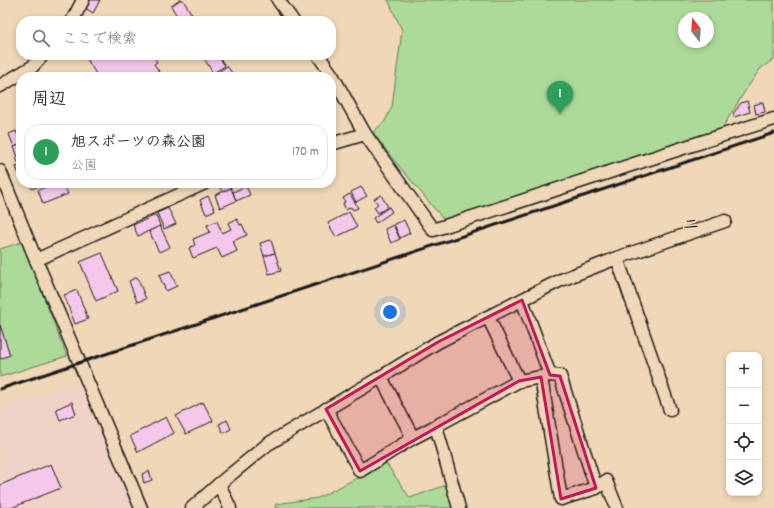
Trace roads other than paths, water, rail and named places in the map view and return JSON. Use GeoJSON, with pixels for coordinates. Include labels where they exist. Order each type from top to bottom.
{"type":"FeatureCollection","features":[{"type":"Feature","properties":{"kind":"street"},"geometry":{"type":"LineString","coordinates":[[75,16],[83,0]]}},
{"type":"Feature","properties":{"kind":"street"},"geometry":{"type":"LineString","coordinates":[[278,0],[289,16]]}},
{"type":"Feature","properties":{"kind":"street"},"geometry":{"type":"LineString","coordinates":[[24,72],[32,67],[38,60]]}},
{"type":"Feature","properties":{"kind":"street"},"geometry":{"type":"LineString","coordinates":[[322,60],[330,72]]}},
{"type":"Feature","properties":{"kind":"street"},"geometry":{"type":"LineString","coordinates":[[0,86],[16,76]]}},
{"type":"Feature","properties":{"kind":"street"},"geometry":{"type":"LineString","coordinates":[[336,82],[365,134],[433,230],[774,119]]}},
{"type":"Feature","properties":{"kind":"street"},"geometry":{"type":"LineString","coordinates":[[336,143],[365,134]]}},
{"type":"Feature","properties":{"kind":"street"},"geometry":{"type":"LineString","coordinates":[[0,171],[141,508]]}},
{"type":"Feature","properties":{"kind":"street"},"geometry":{"type":"LineString","coordinates":[[36,260],[194,188]]}},
{"type":"Feature","properties":{"kind":"street"},"geometry":{"type":"LineString","coordinates":[[192,508],[268,444],[438,342],[561,280],[617,258],[725,221]]}},
{"type":"Feature","properties":{"kind":"street"},"geometry":{"type":"LineString","coordinates":[[617,258],[670,410]]}},
{"type":"Feature","properties":{"kind":"street"},"geometry":{"type":"LineString","coordinates":[[522,300],[546,376],[561,499],[596,488],[606,481],[617,508]]}},
{"type":"Feature","properties":{"kind":"street"},"geometry":{"type":"LineString","coordinates":[[488,317],[519,381]]}},
{"type":"Feature","properties":{"kind":"street"},"geometry":{"type":"LineString","coordinates":[[326,409],[360,471],[413,438],[519,381],[546,376],[560,376],[596,488]]}},
{"type":"Feature","properties":{"kind":"street"},"geometry":{"type":"LineString","coordinates":[[381,377],[413,438]]}},
{"type":"Feature","properties":{"kind":"street"},"geometry":{"type":"LineString","coordinates":[[436,426],[459,508]]}},
{"type":"Feature","properties":{"kind":"street"},"geometry":{"type":"LineString","coordinates":[[219,484],[230,508]]}},
{"type":"Feature","properties":{"kind":"railway"},"geometry":{"type":"LineString","coordinates":[[0,389],[774,133]]}},
{"type":"Feature","properties":{"kind":"place","name":"旭スポーツの森公園"},"geometry":{"type":"Point","coordinates":[560,114]}},
{"type":"Feature","properties":{"kind":"district","name":"ニ"},"geometry":{"type":"Point","coordinates":[691,224]}}]}
